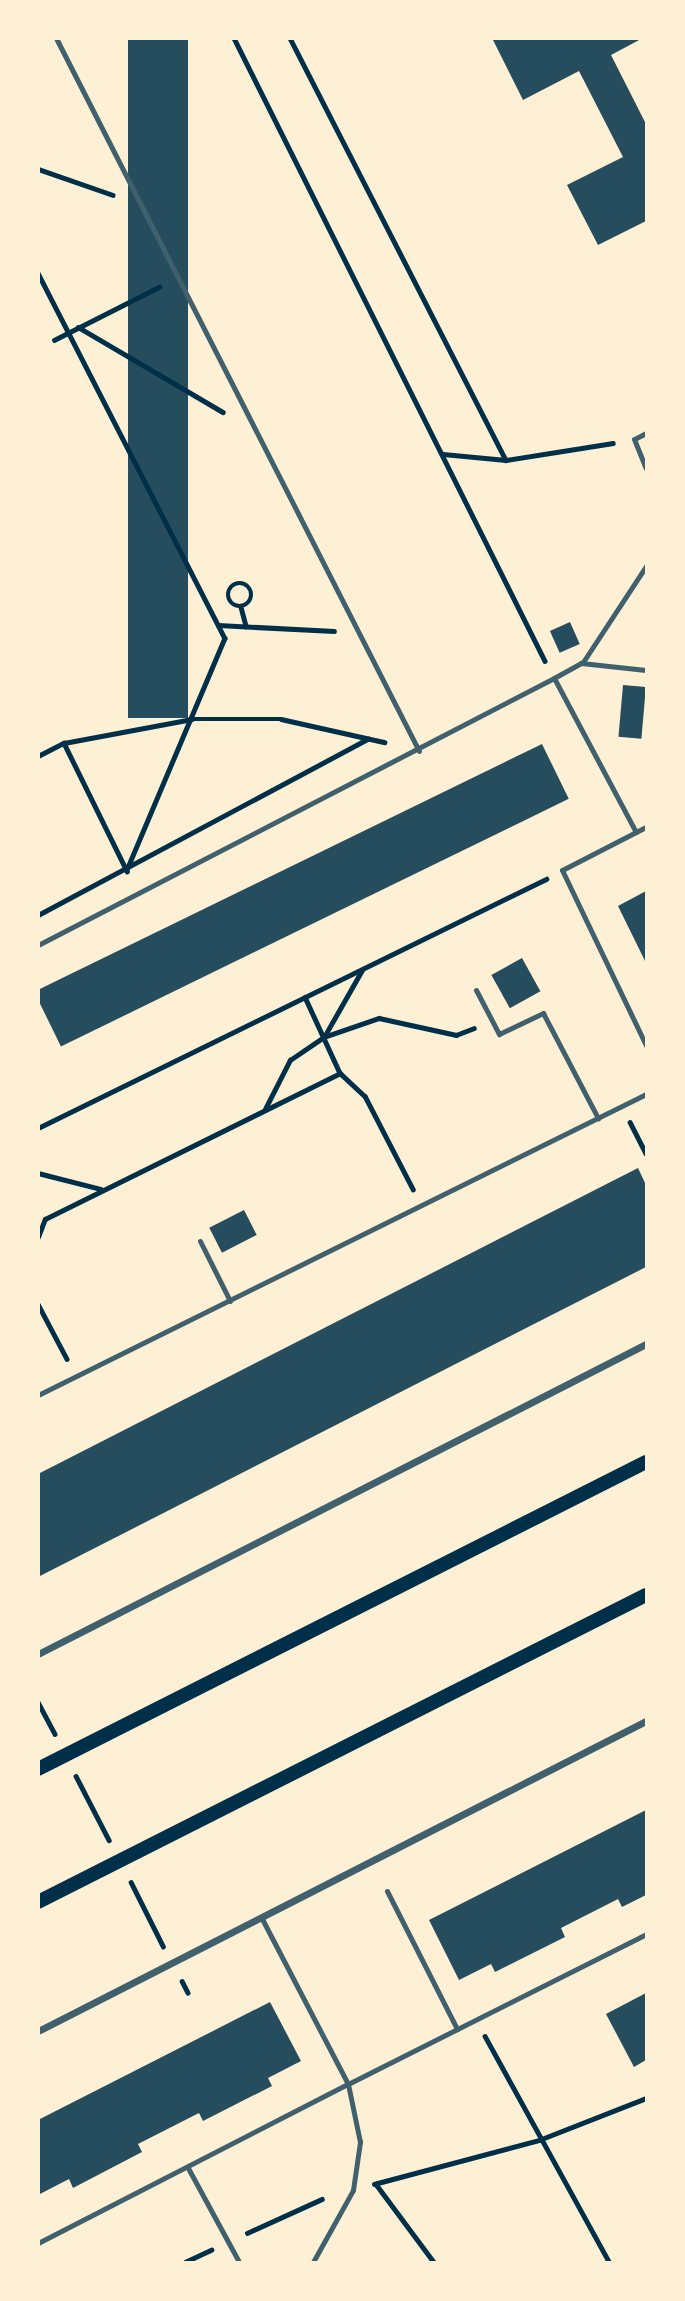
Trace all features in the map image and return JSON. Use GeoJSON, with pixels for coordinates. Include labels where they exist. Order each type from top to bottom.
{"type":"FeatureCollection","features":[{"type":"Feature","properties":{"kind":"main road"},"geometry":{"type":"LineString","coordinates":[[38,1769],[646,1462]]}},
{"type":"Feature","properties":{"kind":"main road"},"geometry":{"type":"LineString","coordinates":[[38,1902],[646,1595]]}},
{"type":"Feature","properties":{"kind":"street"},"geometry":{"type":"LineString","coordinates":[[38,1654],[646,1344]]}},
{"type":"Feature","properties":{"kind":"street"},"geometry":{"type":"LineString","coordinates":[[38,2031],[646,1721]]}},
{"type":"Feature","properties":{"kind":"lane"},"geometry":{"type":"LineString","coordinates":[[56,38],[419,751]]}},
{"type":"Feature","properties":{"kind":"lane"},"geometry":{"type":"LineString","coordinates":[[646,433],[634,439],[646,468]]}},
{"type":"Feature","properties":{"kind":"lane"},"geometry":{"type":"LineString","coordinates":[[38,945],[419,751],[583,662],[646,566]]}},
{"type":"Feature","properties":{"kind":"lane"},"geometry":{"type":"LineString","coordinates":[[583,662],[646,670]]}},
{"type":"Feature","properties":{"kind":"lane"},"geometry":{"type":"LineString","coordinates":[[554,678],[636,832]]}},
{"type":"Feature","properties":{"kind":"lane"},"geometry":{"type":"LineString","coordinates":[[646,827],[562,870],[646,1045]]}},
{"type":"Feature","properties":{"kind":"lane"},"geometry":{"type":"LineString","coordinates":[[475,990],[499,1034],[544,1013],[598,1118]]}},
{"type":"Feature","properties":{"kind":"lane"},"geometry":{"type":"LineString","coordinates":[[38,1395],[646,1094]]}},
{"type":"Feature","properties":{"kind":"lane"},"geometry":{"type":"LineString","coordinates":[[200,1241],[230,1301]]}},
{"type":"Feature","properties":{"kind":"lane"},"geometry":{"type":"LineString","coordinates":[[387,1891],[457,2029]]}},
{"type":"Feature","properties":{"kind":"lane"},"geometry":{"type":"LineString","coordinates":[[261,1917],[348,2084],[360,2142],[353,2190],[313,2263]]}},
{"type":"Feature","properties":{"kind":"lane"},"geometry":{"type":"LineString","coordinates":[[38,2244],[646,1934]]}},
{"type":"Feature","properties":{"kind":"lane"},"geometry":{"type":"LineString","coordinates":[[188,2168],[239,2263]]}},
{"type":"Feature","properties":{"kind":"path"},"geometry":{"type":"LineString","coordinates":[[290,38],[506,460]]}},
{"type":"Feature","properties":{"kind":"path"},"geometry":{"type":"LineString","coordinates":[[235,39],[554,678]]}},
{"type":"Feature","properties":{"kind":"path"},"geometry":{"type":"LineString","coordinates":[[38,169],[141,204]]}},
{"type":"Feature","properties":{"kind":"path"},"geometry":{"type":"LineString","coordinates":[[38,273],[225,638],[127,870]]}},
{"type":"Feature","properties":{"kind":"path"},"geometry":{"type":"LineString","coordinates":[[54,340],[178,277]]}},
{"type":"Feature","properties":{"kind":"path"},"geometry":{"type":"LineString","coordinates":[[78,327],[257,432]]}},
{"type":"Feature","properties":{"kind":"path"},"geometry":{"type":"LineString","coordinates":[[442,454],[506,460],[605,440],[639,449]]}},
{"type":"Feature","properties":{"kind":"path"},"geometry":{"type":"LineString","coordinates":[[241,607],[252,596],[250,588],[236,583],[230,588],[228,600],[241,607],[246,626]]}},
{"type":"Feature","properties":{"kind":"path"},"geometry":{"type":"LineString","coordinates":[[218,625],[359,632]]}},
{"type":"Feature","properties":{"kind":"path"},"geometry":{"type":"LineString","coordinates":[[38,756],[64,743],[192,719],[281,719],[419,751]]}},
{"type":"Feature","properties":{"kind":"path"},"geometry":{"type":"LineString","coordinates":[[38,915],[369,739]]}},
{"type":"Feature","properties":{"kind":"path"},"geometry":{"type":"LineString","coordinates":[[64,743],[139,893]]}},
{"type":"Feature","properties":{"kind":"path"},"geometry":{"type":"LineString","coordinates":[[38,1128],[562,870]]}},
{"type":"Feature","properties":{"kind":"path"},"geometry":{"type":"LineString","coordinates":[[324,1037],[362,969]]}},
{"type":"Feature","properties":{"kind":"path"},"geometry":{"type":"LineString","coordinates":[[305,997],[340,1073],[365,1097],[422,1205]]}},
{"type":"Feature","properties":{"kind":"path"},"geometry":{"type":"LineString","coordinates":[[264,1110],[290,1060],[324,1037],[379,1018],[456,1035],[492,1022]]}},
{"type":"Feature","properties":{"kind":"path"},"geometry":{"type":"LineString","coordinates":[[38,1237],[45,1219],[340,1073]]}},
{"type":"Feature","properties":{"kind":"path"},"geometry":{"type":"LineString","coordinates":[[621,1106],[646,1153]]}},
{"type":"Feature","properties":{"kind":"path"},"geometry":{"type":"LineString","coordinates":[[38,1173],[102,1189]]}},
{"type":"Feature","properties":{"kind":"path"},"geometry":{"type":"LineString","coordinates":[[38,1304],[76,1376]]}},
{"type":"Feature","properties":{"kind":"path"},"geometry":{"type":"LineString","coordinates":[[477,2020],[539,2140],[609,2263]]}},
{"type":"Feature","properties":{"kind":"path"},"geometry":{"type":"LineString","coordinates":[[186,2263],[226,2242],[353,2190],[539,2140],[646,2098]]}},
{"type":"Feature","properties":{"kind":"path"},"geometry":{"type":"LineString","coordinates":[[376,2184],[434,2263]]}},
{"type":"Feature","properties":{"kind":"building"},"geometry":{"type":"Polygon","coordinates":[[[128,38],[188,38],[188,718],[128,718],[128,38]]]}},
{"type":"Feature","properties":{"kind":"building"},"geometry":{"type":"Polygon","coordinates":[[[492,38],[643,38],[611,55],[646,124],[646,221],[598,245],[567,185],[623,157],[579,71],[523,100],[492,38]]]}},
{"type":"Feature","properties":{"kind":"building"},"geometry":{"type":"Polygon","coordinates":[[[570,622],[580,644],[560,653],[550,631],[570,622]]]}},
{"type":"Feature","properties":{"kind":"building"},"geometry":{"type":"Polygon","coordinates":[[[623,685],[646,687],[641,739],[618,737],[623,685]]]}},
{"type":"Feature","properties":{"kind":"building"},"geometry":{"type":"Polygon","coordinates":[[[542,744],[569,799],[61,1047],[38,1000],[38,990],[542,744]]]}},
{"type":"Feature","properties":{"kind":"building"},"geometry":{"type":"Polygon","coordinates":[[[646,891],[646,963],[618,906],[646,891]]]}},
{"type":"Feature","properties":{"kind":"building"},"geometry":{"type":"Polygon","coordinates":[[[522,958],[540,991],[510,1008],[491,975],[522,958]]]}},
{"type":"Feature","properties":{"kind":"building"},"geometry":{"type":"Polygon","coordinates":[[[638,1168],[646,1185],[646,1267],[38,1577],[38,1474],[638,1168]]]}},
{"type":"Feature","properties":{"kind":"building"},"geometry":{"type":"Polygon","coordinates":[[[244,1210],[257,1235],[222,1253],[209,1228],[244,1210]]]}},
{"type":"Feature","properties":{"kind":"building"},"geometry":{"type":"Polygon","coordinates":[[[646,1810],[646,1895],[622,1907],[618,1899],[561,1928],[565,1937],[495,1972],[491,1964],[459,1980],[429,1920],[646,1810]]]}},
{"type":"Feature","properties":{"kind":"building"},"geometry":{"type":"Polygon","coordinates":[[[646,1993],[646,2060],[634,2067],[606,2014],[646,1993]]]}},
{"type":"Feature","properties":{"kind":"building"},"geometry":{"type":"Polygon","coordinates":[[[270,2002],[301,2061],[268,2078],[272,2086],[203,2121],[199,2113],[138,2144],[142,2152],[73,2188],[69,2179],[38,2195],[38,2120],[270,2002]]]}}]}
